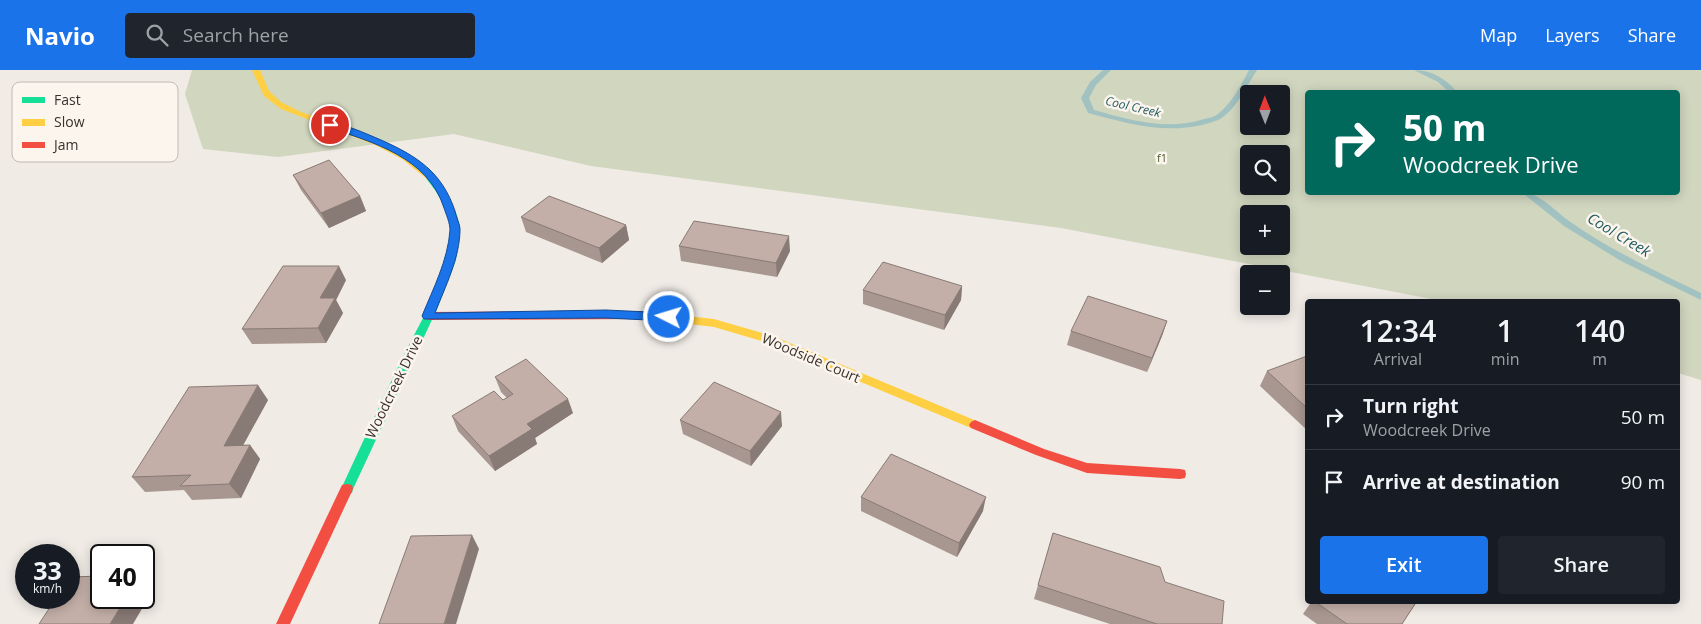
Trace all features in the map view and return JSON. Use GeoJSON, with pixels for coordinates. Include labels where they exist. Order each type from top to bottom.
{"type":"FeatureCollection","features":[{"type":"Feature","properties":{"kind":"street","name":"Woodcreek Drive"},"geometry":{"type":"LineString","coordinates":[[256,70],[266,93],[286,109],[364,136],[403,153],[420,166],[437,183],[447,202],[455,228],[448,265],[428,316],[283,624]]}},
{"type":"Feature","properties":{"kind":"street","name":"Woodside Court"},"geometry":{"type":"LineString","coordinates":[[428,316],[643,315],[714,324],[769,339],[1040,452],[1087,468],[1180,474]]}},
{"type":"Feature","properties":{"kind":"green space","name":"f1"},"geometry":{"type":"Polygon","coordinates":[[[192,70],[1701,70],[1701,380],[1680,374],[1680,299],[1432,299],[1290,272],[1290,265],[1254,265],[1061,228],[591,166],[454,134],[278,157],[203,149],[185,94],[192,70]]]}},
{"type":"Feature","properties":{"kind":"building"},"geometry":{"type":"Polygon","coordinates":[[[329,160],[360,196],[321,213],[293,175],[329,160]]]}},
{"type":"Feature","properties":{"kind":"building"},"geometry":{"type":"Polygon","coordinates":[[[549,196],[626,225],[599,248],[521,217],[549,196]]]}},
{"type":"Feature","properties":{"kind":"building"},"geometry":{"type":"Polygon","coordinates":[[[694,221],[789,236],[776,263],[679,246],[694,221]]]}},
{"type":"Feature","properties":{"kind":"building"},"geometry":{"type":"Polygon","coordinates":[[[883,262],[962,286],[945,315],[863,290],[883,262]]]}},
{"type":"Feature","properties":{"kind":"building"},"geometry":{"type":"Polygon","coordinates":[[[283,266],[339,266],[320,298],[335,298],[318,328],[242,329],[283,266]]]}},
{"type":"Feature","properties":{"kind":"building"},"geometry":{"type":"Polygon","coordinates":[[[1088,296],[1167,321],[1152,358],[1071,331],[1088,296]]]}},
{"type":"Feature","properties":{"kind":"building"},"geometry":{"type":"Polygon","coordinates":[[[1305,357],[1305,406],[1267,371],[1305,357]]]}},
{"type":"Feature","properties":{"kind":"building"},"geometry":{"type":"Polygon","coordinates":[[[526,359],[568,399],[527,424],[532,429],[489,456],[452,416],[494,391],[503,400],[513,394],[495,377],[526,359]]]}},
{"type":"Feature","properties":{"kind":"building"},"geometry":{"type":"Polygon","coordinates":[[[714,382],[781,412],[750,451],[680,420],[714,382]]]}},
{"type":"Feature","properties":{"kind":"building"},"geometry":{"type":"Polygon","coordinates":[[[258,385],[224,446],[250,445],[229,484],[180,486],[191,475],[132,477],[189,387],[258,385]]]}},
{"type":"Feature","properties":{"kind":"building"},"geometry":{"type":"Polygon","coordinates":[[[891,454],[986,497],[959,543],[861,497],[891,454]]]}},
{"type":"Feature","properties":{"kind":"building"},"geometry":{"type":"Polygon","coordinates":[[[1053,533],[1160,567],[1165,582],[1224,601],[1222,624],[1157,624],[1038,585],[1053,533]]]}},
{"type":"Feature","properties":{"kind":"building"},"geometry":{"type":"Polygon","coordinates":[[[472,535],[444,624],[379,624],[411,536],[472,535]]]}},
{"type":"Feature","properties":{"kind":"building"},"geometry":{"type":"Polygon","coordinates":[[[90,576],[90,609],[119,609],[110,624],[39,624],[49,609],[80,609],[80,577],[90,576]]]}},
{"type":"Feature","properties":{"kind":"building"},"geometry":{"type":"Polygon","coordinates":[[[1318,604],[1415,604],[1402,624],[1347,624],[1318,604]]]}},
{"type":"Feature","properties":{"kind":"waterway","name":"Cool Creek"},"geometry":{"type":"LineString","coordinates":[[1107,70],[1093,84],[1085,98],[1091,111],[1119,119],[1161,127],[1189,125],[1219,117],[1233,102],[1253,70]]}},
{"type":"Feature","properties":{"kind":"waterway","name":"Cool Creek"},"geometry":{"type":"LineString","coordinates":[[1418,70],[1441,80],[1451,90]]}},
{"type":"Feature","properties":{"kind":"waterway","name":"Cool Creek"},"geometry":{"type":"LineString","coordinates":[[1529,195],[1567,224],[1624,259],[1701,297]]}},
{"type":"Feature","properties":{"kind":"traffic: fast"},"geometry":{"type":"LineString","coordinates":[[347,489],[432,309],[451,260],[454,243],[454,221],[447,201],[430,177]]}},
{"type":"Feature","properties":{"kind":"traffic: slow"},"geometry":{"type":"LineString","coordinates":[[256,70],[265,92],[284,108],[378,143],[405,157],[430,177]]}},
{"type":"Feature","properties":{"kind":"traffic: slow"},"geometry":{"type":"LineString","coordinates":[[642,315],[714,323],[769,339],[975,425]]}},
{"type":"Feature","properties":{"kind":"traffic: jam"},"geometry":{"type":"LineString","coordinates":[[428,316],[642,315]]}},
{"type":"Feature","properties":{"kind":"traffic: jam"},"geometry":{"type":"LineString","coordinates":[[975,425],[1040,452],[1087,468],[1180,474]]}},
{"type":"Feature","properties":{"kind":"traffic: jam"},"geometry":{"type":"LineString","coordinates":[[283,624],[347,489]]}},
{"type":"Feature","properties":{"kind":"route"},"geometry":{"type":"LineString","coordinates":[[330,125],[364,136],[403,153],[437,183],[447,202],[455,228],[448,265],[428,316],[606,314],[669,317]]}}]}
